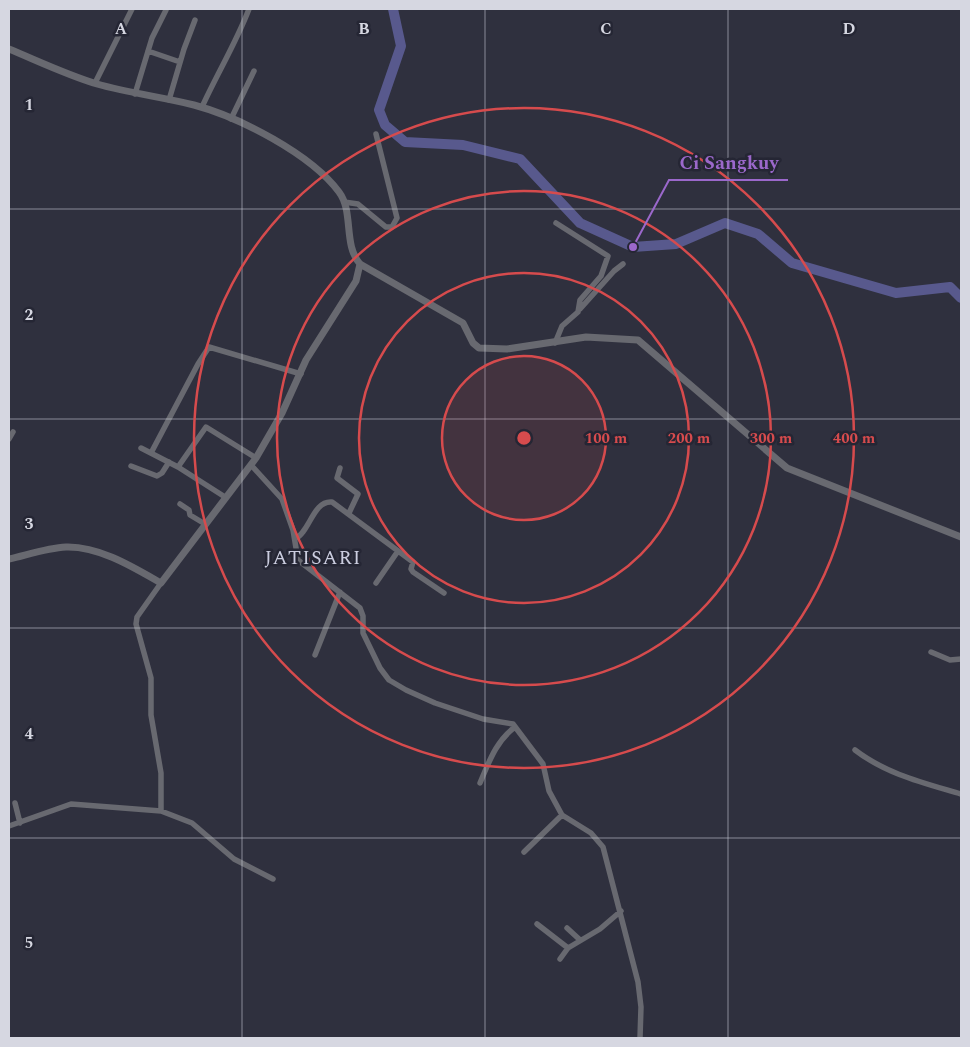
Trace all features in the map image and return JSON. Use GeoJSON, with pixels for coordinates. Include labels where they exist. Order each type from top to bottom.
{"type":"FeatureCollection","features":[{"type":"Feature","properties":{"kind":"street"},"geometry":{"type":"LineString","coordinates":[[95,83],[132,9]]}},
{"type":"Feature","properties":{"kind":"street"},"geometry":{"type":"LineString","coordinates":[[202,107],[224,59],[236,41],[249,9]]}},
{"type":"Feature","properties":{"kind":"street"},"geometry":{"type":"LineString","coordinates":[[135,94],[148,51],[166,10]]}},
{"type":"Feature","properties":{"kind":"street"},"geometry":{"type":"LineString","coordinates":[[169,100],[195,20]]}},
{"type":"Feature","properties":{"kind":"street"},"geometry":{"type":"LineString","coordinates":[[9,49],[95,83],[135,94],[202,107],[263,133],[295,153],[339,192],[344,202],[354,253],[360,264],[462,323],[473,343],[479,348],[496,350],[555,343],[586,337],[638,340],[784,465],[961,537]]}},
{"type":"Feature","properties":{"kind":"street"},"geometry":{"type":"LineString","coordinates":[[148,51],[180,62]]}},
{"type":"Feature","properties":{"kind":"street"},"geometry":{"type":"LineString","coordinates":[[230,119],[254,70]]}},
{"type":"Feature","properties":{"kind":"street"},"geometry":{"type":"LineString","coordinates":[[344,202],[358,204],[386,227],[392,227],[397,218],[376,134]]}},
{"type":"Feature","properties":{"kind":"street"},"geometry":{"type":"LineString","coordinates":[[556,223],[608,256],[601,276],[580,300],[580,309]]}},
{"type":"Feature","properties":{"kind":"street"},"geometry":{"type":"LineString","coordinates":[[161,812],[160,773],[151,715],[151,678],[136,624],[137,617],[256,458],[301,374],[306,360],[356,281],[360,264]]}},
{"type":"Feature","properties":{"kind":"street"},"geometry":{"type":"LineString","coordinates":[[555,343],[562,326],[623,264]]}},
{"type":"Feature","properties":{"kind":"street"},"geometry":{"type":"LineString","coordinates":[[151,453],[209,347],[301,374]]}},
{"type":"Feature","properties":{"kind":"street"},"geometry":{"type":"LineString","coordinates":[[178,467],[206,427],[256,458]]}},
{"type":"Feature","properties":{"kind":"street"},"geometry":{"type":"LineString","coordinates":[[9,439],[13,432]]}},
{"type":"Feature","properties":{"kind":"street"},"geometry":{"type":"LineString","coordinates":[[141,448],[178,467],[225,497]]}},
{"type":"Feature","properties":{"kind":"street"},"geometry":{"type":"LineString","coordinates":[[131,466],[156,477],[162,473],[169,462]]}},
{"type":"Feature","properties":{"kind":"street"},"geometry":{"type":"LineString","coordinates":[[251,465],[280,495],[295,539],[298,560],[360,608],[363,616],[363,633],[385,676],[406,690],[436,703],[483,719],[508,722],[515,727],[543,764],[549,792],[562,815],[591,833],[603,847],[638,982],[641,1007],[640,1038]]}},
{"type":"Feature","properties":{"kind":"street"},"geometry":{"type":"LineString","coordinates":[[340,468],[337,478],[358,494],[348,513]]}},
{"type":"Feature","properties":{"kind":"street"},"geometry":{"type":"LineString","coordinates":[[295,539],[304,533],[318,509],[327,502],[332,502],[413,563],[411,568],[413,572],[444,593]]}},
{"type":"Feature","properties":{"kind":"street"},"geometry":{"type":"LineString","coordinates":[[180,504],[189,510],[190,515],[205,524]]}},
{"type":"Feature","properties":{"kind":"street"},"geometry":{"type":"LineString","coordinates":[[9,559],[57,548],[79,548],[128,564],[161,583]]}},
{"type":"Feature","properties":{"kind":"street"},"geometry":{"type":"LineString","coordinates":[[376,583],[398,551]]}},
{"type":"Feature","properties":{"kind":"street"},"geometry":{"type":"LineString","coordinates":[[316,655],[340,592]]}},
{"type":"Feature","properties":{"kind":"street"},"geometry":{"type":"LineString","coordinates":[[931,652],[950,660],[961,659]]}},
{"type":"Feature","properties":{"kind":"street"},"geometry":{"type":"LineString","coordinates":[[480,783],[504,735],[515,727]]}},
{"type":"Feature","properties":{"kind":"street"},"geometry":{"type":"LineString","coordinates":[[855,750],[878,766],[919,783],[961,794]]}},
{"type":"Feature","properties":{"kind":"street"},"geometry":{"type":"LineString","coordinates":[[15,803],[20,823]]}},
{"type":"Feature","properties":{"kind":"street"},"geometry":{"type":"LineString","coordinates":[[9,826],[71,804],[161,812],[192,823],[234,859],[273,879]]}},
{"type":"Feature","properties":{"kind":"street"},"geometry":{"type":"LineString","coordinates":[[524,852],[562,815]]}},
{"type":"Feature","properties":{"kind":"street"},"geometry":{"type":"LineString","coordinates":[[560,959],[568,948],[580,939],[600,929],[621,911]]}},
{"type":"Feature","properties":{"kind":"street"},"geometry":{"type":"LineString","coordinates":[[537,924],[568,948]]}},
{"type":"Feature","properties":{"kind":"street"},"geometry":{"type":"LineString","coordinates":[[567,928],[580,939]]}},
{"type":"Feature","properties":{"kind":"waterway"},"geometry":{"type":"LineString","coordinates":[[393,9],[401,46],[379,110],[385,125],[405,142],[463,145],[520,159],[580,223],[633,247],[676,244],[725,223],[758,234],[792,263],[896,293],[950,287],[961,298]]}},
{"type":"Feature","properties":{"kind":"place","name":"Ci Sangkuy"},"geometry":{"type":"Point","coordinates":[633,247]}},
{"type":"Feature","properties":{"kind":"district","name":"JATISARI"},"geometry":{"type":"Point","coordinates":[313,558]}}]}
